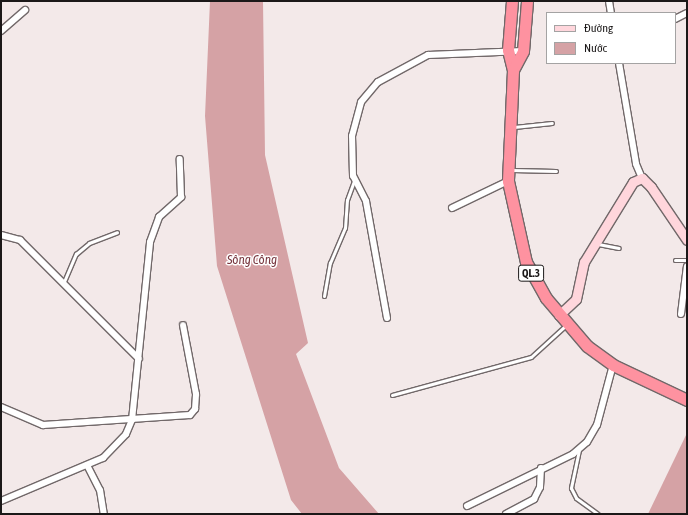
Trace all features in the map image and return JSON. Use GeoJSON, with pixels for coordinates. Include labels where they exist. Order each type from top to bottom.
{"type":"FeatureCollection","features":[{"type":"Feature","properties":{"kind":"highway","name":"QL.3"},"geometry":{"type":"LineString","coordinates":[[512,1],[508,50],[513,70],[508,127],[508,175],[526,262],[559,316],[587,346],[613,365],[687,400]]}},
{"type":"Feature","properties":{"kind":"highway","name":"QL.3"},"geometry":{"type":"LineString","coordinates":[[513,70],[523,51],[527,1]]}},
{"type":"Feature","properties":{"kind":"main road"},"geometry":{"type":"LineString","coordinates":[[559,316],[576,299],[584,262],[626,188],[642,178],[687,240]]}},
{"type":"Feature","properties":{"kind":"street"},"geometry":{"type":"LineString","coordinates":[[609,1],[611,12]]}},
{"type":"Feature","properties":{"kind":"street"},"geometry":{"type":"LineString","coordinates":[[1,31],[25,10]]}},
{"type":"Feature","properties":{"kind":"street"},"geometry":{"type":"LineString","coordinates":[[676,18],[687,13]]}},
{"type":"Feature","properties":{"kind":"street"},"geometry":{"type":"LineString","coordinates":[[386,318],[366,202],[355,180],[355,118],[367,91],[378,82],[428,55],[508,50],[523,51]]}},
{"type":"Feature","properties":{"kind":"street"},"geometry":{"type":"LineString","coordinates":[[619,64],[636,164],[642,178]]}},
{"type":"Feature","properties":{"kind":"street"},"geometry":{"type":"LineString","coordinates":[[1,501],[103,458],[119,445],[132,420],[150,242],[159,217],[181,197],[180,159]]}},
{"type":"Feature","properties":{"kind":"street"},"geometry":{"type":"LineString","coordinates":[[452,208],[508,175]]}},
{"type":"Feature","properties":{"kind":"street"},"geometry":{"type":"LineString","coordinates":[[1,235],[20,240],[139,359]]}},
{"type":"Feature","properties":{"kind":"street"},"geometry":{"type":"LineString","coordinates":[[680,314],[687,266]]}},
{"type":"Feature","properties":{"kind":"street"},"geometry":{"type":"LineString","coordinates":[[1,407],[43,425],[185,417],[194,412],[195,375],[184,325]]}},
{"type":"Feature","properties":{"kind":"street"},"geometry":{"type":"LineString","coordinates":[[467,506],[579,450],[597,425],[613,365]]}},
{"type":"Feature","properties":{"kind":"street"},"geometry":{"type":"LineString","coordinates":[[87,465],[100,490],[104,514]]}},
{"type":"Feature","properties":{"kind":"street"},"geometry":{"type":"LineString","coordinates":[[506,514],[534,499],[540,487],[541,468]]}},
{"type":"Feature","properties":{"kind":"lane"},"geometry":{"type":"LineString","coordinates":[[508,127],[552,123]]}},
{"type":"Feature","properties":{"kind":"lane"},"geometry":{"type":"LineString","coordinates":[[508,175],[556,172]]}},
{"type":"Feature","properties":{"kind":"lane"},"geometry":{"type":"LineString","coordinates":[[324,296],[330,263],[345,228],[347,200],[355,180]]}},
{"type":"Feature","properties":{"kind":"lane"},"geometry":{"type":"LineString","coordinates":[[63,284],[76,254],[89,243],[117,232]]}},
{"type":"Feature","properties":{"kind":"lane"},"geometry":{"type":"LineString","coordinates":[[594,243],[619,248]]}},
{"type":"Feature","properties":{"kind":"lane"},"geometry":{"type":"LineString","coordinates":[[675,260],[687,260]]}},
{"type":"Feature","properties":{"kind":"lane"},"geometry":{"type":"LineString","coordinates":[[392,395],[531,357],[567,325]]}},
{"type":"Feature","properties":{"kind":"lane"},"geometry":{"type":"LineString","coordinates":[[579,450],[570,488],[576,498],[598,514]]}},
{"type":"Feature","properties":{"kind":"water","name":"Sông Công"},"geometry":{"type":"Polygon","coordinates":[[[210,1],[263,1],[265,155],[308,343],[296,354],[339,468],[379,514],[302,514],[291,500],[217,266],[205,116],[210,1]]]}},
{"type":"Feature","properties":{"kind":"water"},"geometry":{"type":"Polygon","coordinates":[[[687,433],[687,514],[648,514],[687,433]]]}}]}
